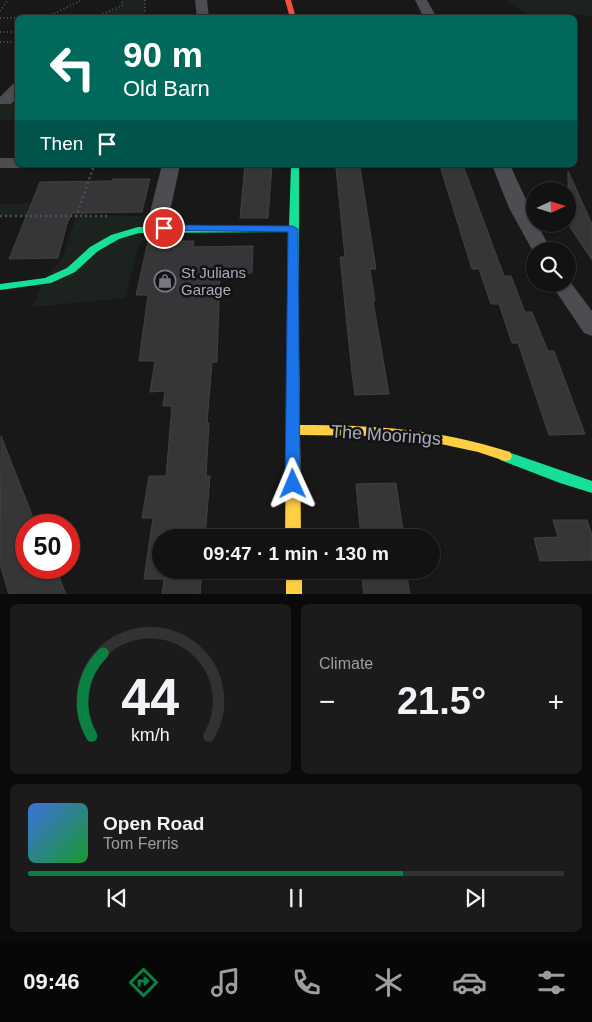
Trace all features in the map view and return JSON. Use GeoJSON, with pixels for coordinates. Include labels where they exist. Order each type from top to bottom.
{"type":"FeatureCollection","features":[{"type":"Feature","properties":{"kind":"main road"},"geometry":{"type":"LineString","coordinates":[[288,0],[292,15]]}},
{"type":"Feature","properties":{"kind":"main road"},"geometry":{"type":"LineString","coordinates":[[293,529],[293,229],[295,167]]}},
{"type":"Feature","properties":{"kind":"main road"},"geometry":{"type":"LineString","coordinates":[[0,286],[47,281],[71,270],[94,250],[115,237],[138,230],[164,228],[293,229]]}},
{"type":"Feature","properties":{"kind":"main road","name":"The Moorings"},"geometry":{"type":"LineString","coordinates":[[292,430],[373,430],[427,435],[476,445],[565,479],[592,487]]}},
{"type":"Feature","properties":{"kind":"main road"},"geometry":{"type":"LineString","coordinates":[[294,579],[294,594]]}},
{"type":"Feature","properties":{"kind":"street"},"geometry":{"type":"LineString","coordinates":[[201,0],[203,15]]}},
{"type":"Feature","properties":{"kind":"street"},"geometry":{"type":"LineString","coordinates":[[421,0],[429,15]]}},
{"type":"Feature","properties":{"kind":"street"},"geometry":{"type":"LineString","coordinates":[[5,101],[15,90]]}},
{"type":"Feature","properties":{"kind":"street"},"geometry":{"type":"LineString","coordinates":[[0,163],[15,163]]}},
{"type":"Feature","properties":{"kind":"street"},"geometry":{"type":"LineString","coordinates":[[164,228],[159,216],[170,167]]}},
{"type":"Feature","properties":{"kind":"street"},"geometry":{"type":"LineString","coordinates":[[502,167],[519,208],[537,242]]}},
{"type":"Feature","properties":{"kind":"street"},"geometry":{"type":"LineString","coordinates":[[567,292],[592,328]]}},
{"type":"Feature","properties":{"kind":"path"},"geometry":{"type":"LineString","coordinates":[[0,11],[8,0]]}},
{"type":"Feature","properties":{"kind":"path"},"geometry":{"type":"LineString","coordinates":[[47,15],[82,0]]}},
{"type":"Feature","properties":{"kind":"path"},"geometry":{"type":"LineString","coordinates":[[100,15],[123,6],[121,0]]}},
{"type":"Feature","properties":{"kind":"path"},"geometry":{"type":"LineString","coordinates":[[144,0],[145,15]]}},
{"type":"Feature","properties":{"kind":"path"},"geometry":{"type":"LineString","coordinates":[[0,18],[15,18]]}},
{"type":"Feature","properties":{"kind":"path"},"geometry":{"type":"LineString","coordinates":[[0,32],[15,32]]}},
{"type":"Feature","properties":{"kind":"path"},"geometry":{"type":"LineString","coordinates":[[0,42],[15,42]]}},
{"type":"Feature","properties":{"kind":"path"},"geometry":{"type":"LineString","coordinates":[[76,216],[93,167]]}},
{"type":"Feature","properties":{"kind":"path"},"geometry":{"type":"LineString","coordinates":[[0,216],[113,216]]}},
{"type":"Feature","properties":{"kind":"shaded area"},"geometry":{"type":"Polygon","coordinates":[[[121,0],[145,0],[145,15],[98,15],[123,6],[121,0]]]}},
{"type":"Feature","properties":{"kind":"shaded area"},"geometry":{"type":"Polygon","coordinates":[[[506,0],[592,0],[592,18],[585,15],[528,15],[506,0]]]}},
{"type":"Feature","properties":{"kind":"shaded area"},"geometry":{"type":"Polygon","coordinates":[[[0,103],[15,103],[15,119],[0,120],[0,103]]]}},
{"type":"Feature","properties":{"kind":"shaded area"},"geometry":{"type":"Polygon","coordinates":[[[92,202],[88,216],[159,216],[164,228],[139,244],[125,298],[33,307],[42,282],[63,257],[76,217],[0,216],[0,204],[92,202]]]}},
{"type":"Feature","properties":{"kind":"building"},"geometry":{"type":"Polygon","coordinates":[[[245,167],[272,167],[268,218],[240,218],[245,167]]]}},
{"type":"Feature","properties":{"kind":"building"},"geometry":{"type":"Polygon","coordinates":[[[360,167],[376,269],[370,269],[375,301],[373,301],[389,394],[355,395],[352,373],[340,257],[345,257],[336,168],[360,167]]]}},
{"type":"Feature","properties":{"kind":"building"},"geometry":{"type":"Polygon","coordinates":[[[440,167],[464,167],[504,276],[511,276],[525,312],[532,312],[548,351],[554,351],[585,434],[549,435],[518,343],[512,343],[499,304],[491,304],[479,269],[472,269],[440,167]]]}},
{"type":"Feature","properties":{"kind":"building"},"geometry":{"type":"Polygon","coordinates":[[[568,171],[573,182],[568,182],[568,171]]]}},
{"type":"Feature","properties":{"kind":"building"},"geometry":{"type":"Polygon","coordinates":[[[113,179],[150,179],[142,212],[72,213],[67,224],[58,258],[9,259],[40,182],[112,181],[113,179]]]}},
{"type":"Feature","properties":{"kind":"building"},"geometry":{"type":"Polygon","coordinates":[[[576,189],[592,224],[592,260],[573,232],[576,232],[576,189]]]}},
{"type":"Feature","properties":{"kind":"building"},"geometry":{"type":"Polygon","coordinates":[[[148,241],[194,241],[193,247],[253,246],[252,273],[220,274],[217,362],[212,362],[207,423],[209,423],[206,476],[210,476],[206,529],[152,529],[152,579],[144,579],[153,518],[142,518],[149,476],[166,476],[172,406],[163,406],[165,391],[150,392],[155,361],[139,361],[148,295],[136,295],[148,241]]]}},
{"type":"Feature","properties":{"kind":"building"},"geometry":{"type":"Polygon","coordinates":[[[1,436],[32,514],[15,514],[15,579],[60,579],[66,594],[9,594],[0,564],[1,436]]]}},
{"type":"Feature","properties":{"kind":"building"},"geometry":{"type":"Polygon","coordinates":[[[396,483],[403,529],[360,529],[356,484],[396,483]]]}},
{"type":"Feature","properties":{"kind":"building"},"geometry":{"type":"Polygon","coordinates":[[[553,520],[587,520],[592,535],[592,560],[540,561],[534,538],[558,537],[553,520]]]}},
{"type":"Feature","properties":{"kind":"building"},"geometry":{"type":"Polygon","coordinates":[[[164,579],[201,579],[200,594],[162,594],[164,579]]]}},
{"type":"Feature","properties":{"kind":"building"},"geometry":{"type":"Polygon","coordinates":[[[362,579],[407,579],[410,594],[364,594],[362,579]]]}},
{"type":"Feature","properties":{"kind":"traffic: fast"},"geometry":{"type":"LineString","coordinates":[[293,350],[295,167]]}},
{"type":"Feature","properties":{"kind":"traffic: fast"},"geometry":{"type":"LineString","coordinates":[[0,287],[47,281],[71,270],[94,249],[115,237],[138,230],[293,229]]}},
{"type":"Feature","properties":{"kind":"traffic: fast"},"geometry":{"type":"LineString","coordinates":[[505,456],[565,479],[592,487]]}},
{"type":"Feature","properties":{"kind":"traffic: slow"},"geometry":{"type":"LineString","coordinates":[[293,350],[293,529]]}},
{"type":"Feature","properties":{"kind":"traffic: slow"},"geometry":{"type":"LineString","coordinates":[[292,430],[373,431],[427,436],[479,447],[505,456]]}},
{"type":"Feature","properties":{"kind":"traffic: slow"},"geometry":{"type":"LineString","coordinates":[[294,579],[294,594]]}},
{"type":"Feature","properties":{"kind":"traffic: jam"},"geometry":{"type":"LineString","coordinates":[[288,0],[292,15]]}},
{"type":"Feature","properties":{"kind":"place","name":"St Julians Garage"},"geometry":{"type":"Point","coordinates":[165,281]}},
{"type":"Feature","properties":{"kind":"route"},"geometry":{"type":"LineString","coordinates":[[164,228],[293,229],[293,484]]}}]}
